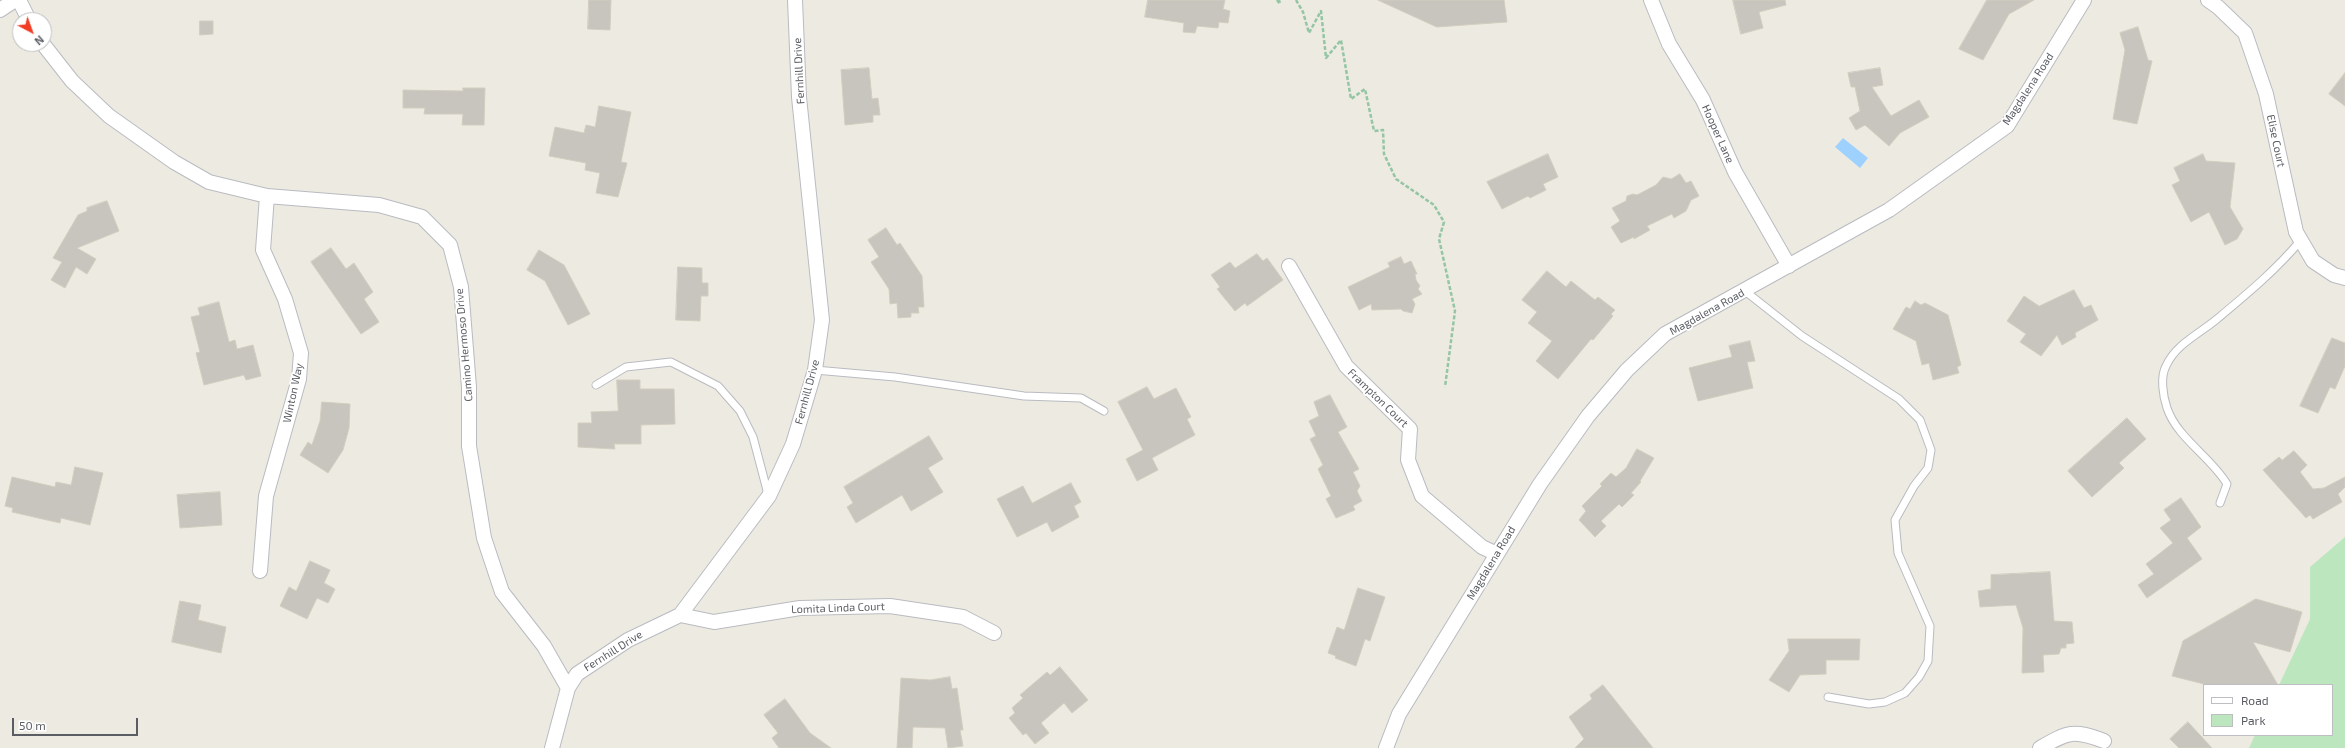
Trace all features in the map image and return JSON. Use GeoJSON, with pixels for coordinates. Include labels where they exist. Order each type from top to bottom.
{"type":"FeatureCollection","features":[{"type":"Feature","properties":{"kind":"street"},"geometry":{"type":"LineString","coordinates":[[0,10],[15,0]]}},
{"type":"Feature","properties":{"kind":"street"},"geometry":{"type":"LineString","coordinates":[[19,0],[25,12]]}},
{"type":"Feature","properties":{"kind":"street","name":"Fernhill Drive"},"geometry":{"type":"LineString","coordinates":[[568,688],[577,674],[628,640],[680,615],[769,496],[793,444],[815,370],[822,320],[799,97],[796,0]]}},
{"type":"Feature","properties":{"kind":"street","name":"Hooper Lane"},"geometry":{"type":"LineString","coordinates":[[1651,0],[1669,44],[1702,100],[1735,172],[1789,266]]}},
{"type":"Feature","properties":{"kind":"street","name":"Magdalena Road"},"geometry":{"type":"LineString","coordinates":[[1386,748],[1399,714],[1540,484],[1588,416],[1627,370],[1665,334],[1889,210],[2007,126],[2084,0]]}},
{"type":"Feature","properties":{"kind":"street","name":"Elise Court"},"geometry":{"type":"LineString","coordinates":[[2208,0],[2218,7],[2245,33],[2266,94],[2296,232],[2313,260],[2334,275],[2345,278]]}},
{"type":"Feature","properties":{"kind":"street","name":"Camino Hermoso Drive"},"geometry":{"type":"LineString","coordinates":[[49,52],[72,81],[110,116],[174,162],[210,182],[267,196],[380,205],[422,217],[450,245],[461,287],[469,387],[470,446],[484,538],[502,592],[544,646],[568,688]]}},
{"type":"Feature","properties":{"kind":"street","name":"Winton Way"},"geometry":{"type":"LineString","coordinates":[[260,571],[266,496],[299,379],[301,353],[285,299],[263,250],[267,196]]}},
{"type":"Feature","properties":{"kind":"street","name":"Frampton Court"},"geometry":{"type":"LineString","coordinates":[[1289,266],[1346,366],[1410,429],[1408,460],[1422,496],[1482,547],[1497,554]]}},
{"type":"Feature","properties":{"kind":"street","name":"Lomita Linda Court"},"geometry":{"type":"LineString","coordinates":[[680,615],[714,622],[800,608],[890,606],[963,617],[994,633]]}},
{"type":"Feature","properties":{"kind":"street"},"geometry":{"type":"LineString","coordinates":[[552,748],[568,688]]}},
{"type":"Feature","properties":{"kind":"street"},"geometry":{"type":"LineString","coordinates":[[2040,748],[2064,734],[2086,734],[2104,741]]}},
{"type":"Feature","properties":{"kind":"lane"},"geometry":{"type":"LineString","coordinates":[[2220,503],[2227,484],[2220,472],[2180,429],[2167,409],[2163,387],[2165,367],[2173,353],[2184,342],[2216,320],[2280,264],[2301,240]]}},
{"type":"Feature","properties":{"kind":"lane"},"geometry":{"type":"LineString","coordinates":[[1745,291],[1802,336],[1899,400],[1920,420],[1931,450],[1928,468],[1914,486],[1895,520],[1898,553],[1930,626],[1928,661],[1919,677],[1905,693],[1885,702],[1869,704],[1828,697]]}},
{"type":"Feature","properties":{"kind":"lane"},"geometry":{"type":"LineString","coordinates":[[596,385],[626,368],[671,362],[718,386],[740,410],[753,437],[769,496]]}},
{"type":"Feature","properties":{"kind":"lane"},"geometry":{"type":"LineString","coordinates":[[815,370],[895,377],[1024,396],[1081,398],[1104,411]]}},
{"type":"Feature","properties":{"kind":"path"},"geometry":{"type":"LineString","coordinates":[[1296,0],[1303,12],[1309,33],[1321,11],[1326,58],[1341,40],[1351,99],[1365,89],[1374,131],[1383,130],[1384,154],[1396,179],[1434,205],[1444,222],[1439,239],[1455,311],[1445,387]]}},
{"type":"Feature","properties":{"kind":"green space"},"geometry":{"type":"Polygon","coordinates":[[[2345,537],[2345,748],[2249,748],[2255,736],[2333,736],[2333,684],[2279,684],[2310,619],[2310,567],[2345,537]]]}},
{"type":"Feature","properties":{"kind":"water"},"geometry":{"type":"Polygon","coordinates":[[[1843,138],[1868,158],[1860,168],[1835,147],[1843,138]]]}},
{"type":"Feature","properties":{"kind":"building"},"geometry":{"type":"Polygon","coordinates":[[[589,0],[611,0],[610,30],[588,29],[589,0]]]}},
{"type":"Feature","properties":{"kind":"building"},"geometry":{"type":"Polygon","coordinates":[[[1148,0],[1225,0],[1223,9],[1230,11],[1228,23],[1219,22],[1218,28],[1197,26],[1195,33],[1183,32],[1184,23],[1145,17],[1148,0]]]}},
{"type":"Feature","properties":{"kind":"building"},"geometry":{"type":"Polygon","coordinates":[[[1378,0],[1504,0],[1507,22],[1437,27],[1378,0]]]}},
{"type":"Feature","properties":{"kind":"building"},"geometry":{"type":"Polygon","coordinates":[[[1733,0],[1785,0],[1786,5],[1759,12],[1763,28],[1741,34],[1733,0]]]}},
{"type":"Feature","properties":{"kind":"building"},"geometry":{"type":"Polygon","coordinates":[[[1987,0],[2034,0],[2009,14],[1983,60],[1959,49],[1987,0]]]}},
{"type":"Feature","properties":{"kind":"building"},"geometry":{"type":"Polygon","coordinates":[[[200,21],[213,21],[213,34],[200,35],[200,21]]]}},
{"type":"Feature","properties":{"kind":"building"},"geometry":{"type":"Polygon","coordinates":[[[2138,27],[2148,60],[2152,61],[2137,124],[2113,119],[2125,50],[2120,33],[2138,27]]]}},
{"type":"Feature","properties":{"kind":"building"},"geometry":{"type":"Polygon","coordinates":[[[869,68],[872,99],[878,98],[880,115],[873,115],[873,122],[845,125],[841,70],[869,68]]]}},
{"type":"Feature","properties":{"kind":"building"},"geometry":{"type":"Polygon","coordinates":[[[1880,68],[1883,85],[1872,87],[1891,116],[1919,100],[1929,117],[1900,133],[1889,146],[1865,125],[1856,130],[1849,118],[1860,111],[1855,87],[1851,87],[1848,73],[1880,68]]]}},
{"type":"Feature","properties":{"kind":"building"},"geometry":{"type":"Polygon","coordinates":[[[2345,73],[2345,106],[2329,94],[2345,73]]]}},
{"type":"Feature","properties":{"kind":"building"},"geometry":{"type":"Polygon","coordinates":[[[463,88],[485,88],[484,125],[462,125],[463,114],[424,114],[425,108],[403,108],[403,90],[463,91],[463,88]]]}},
{"type":"Feature","properties":{"kind":"building"},"geometry":{"type":"Polygon","coordinates":[[[599,106],[631,112],[621,162],[627,163],[618,197],[596,193],[600,173],[585,170],[586,163],[549,156],[555,127],[584,133],[586,125],[595,127],[599,106]]]}},
{"type":"Feature","properties":{"kind":"building"},"geometry":{"type":"Polygon","coordinates":[[[1548,154],[1558,177],[1543,184],[1546,190],[1530,198],[1528,196],[1502,209],[1487,182],[1548,154]]]}},
{"type":"Feature","properties":{"kind":"building"},"geometry":{"type":"Polygon","coordinates":[[[2203,154],[2206,161],[2235,163],[2230,207],[2243,229],[2237,239],[2225,245],[2209,212],[2191,222],[2172,185],[2180,181],[2174,168],[2203,154]]]}},
{"type":"Feature","properties":{"kind":"building"},"geometry":{"type":"Polygon","coordinates":[[[1680,174],[1686,183],[1691,181],[1699,196],[1691,200],[1686,211],[1674,218],[1672,214],[1647,226],[1650,230],[1634,239],[1634,237],[1621,243],[1611,227],[1620,221],[1612,208],[1626,201],[1627,196],[1633,194],[1637,195],[1656,185],[1663,177],[1671,179],[1680,174]]]}},
{"type":"Feature","properties":{"kind":"building"},"geometry":{"type":"Polygon","coordinates":[[[107,201],[119,231],[77,248],[96,259],[87,274],[76,267],[65,288],[51,280],[62,262],[53,258],[78,215],[87,211],[87,208],[107,201]]]}},
{"type":"Feature","properties":{"kind":"building"},"geometry":{"type":"Polygon","coordinates":[[[886,228],[897,245],[900,243],[922,276],[924,307],[918,307],[919,313],[911,313],[911,317],[898,318],[897,303],[890,304],[889,289],[871,262],[879,257],[868,240],[886,228]]]}},
{"type":"Feature","properties":{"kind":"building"},"geometry":{"type":"Polygon","coordinates":[[[331,248],[346,269],[354,263],[373,292],[364,299],[379,322],[361,334],[311,262],[331,248]]]}},
{"type":"Feature","properties":{"kind":"building"},"geometry":{"type":"Polygon","coordinates":[[[539,250],[564,265],[590,314],[568,325],[545,281],[527,270],[539,250]]]}},
{"type":"Feature","properties":{"kind":"building"},"geometry":{"type":"Polygon","coordinates":[[[1257,254],[1263,261],[1267,258],[1283,280],[1247,306],[1245,303],[1235,311],[1217,289],[1220,287],[1211,275],[1230,262],[1235,268],[1257,254]]]}},
{"type":"Feature","properties":{"kind":"building"},"geometry":{"type":"Polygon","coordinates":[[[1401,257],[1404,264],[1411,261],[1417,274],[1415,274],[1416,280],[1420,286],[1418,289],[1422,294],[1412,299],[1415,304],[1412,313],[1401,309],[1372,310],[1371,304],[1359,310],[1348,287],[1390,267],[1388,263],[1401,257]]]}},
{"type":"Feature","properties":{"kind":"building"},"geometry":{"type":"Polygon","coordinates":[[[678,267],[702,268],[702,283],[708,283],[708,296],[701,296],[700,321],[676,320],[678,267]]]}},
{"type":"Feature","properties":{"kind":"building"},"geometry":{"type":"Polygon","coordinates":[[[1547,271],[1566,287],[1571,281],[1595,300],[1598,297],[1615,310],[1611,314],[1613,316],[1593,340],[1591,339],[1558,379],[1536,361],[1552,341],[1528,323],[1537,312],[1522,300],[1547,271]]]}},
{"type":"Feature","properties":{"kind":"building"},"geometry":{"type":"Polygon","coordinates":[[[2074,290],[2084,308],[2091,305],[2098,320],[2075,333],[2076,337],[2062,345],[2057,335],[2041,356],[2020,342],[2026,334],[2007,321],[2024,296],[2039,306],[2074,290]]]}},
{"type":"Feature","properties":{"kind":"building"},"geometry":{"type":"Polygon","coordinates":[[[1915,301],[1921,305],[1925,303],[1948,315],[1961,365],[1957,367],[1959,373],[1933,380],[1929,363],[1922,365],[1916,341],[1893,329],[1906,307],[1910,309],[1915,301]]]}},
{"type":"Feature","properties":{"kind":"building"},"geometry":{"type":"Polygon","coordinates":[[[219,302],[229,342],[235,340],[237,349],[253,345],[261,376],[246,380],[244,375],[204,385],[196,353],[200,352],[191,317],[200,315],[198,308],[219,302]]]}},
{"type":"Feature","properties":{"kind":"building"},"geometry":{"type":"Polygon","coordinates":[[[2332,338],[2345,343],[2345,366],[2335,389],[2330,387],[2318,413],[2300,406],[2332,338]]]}},
{"type":"Feature","properties":{"kind":"building"},"geometry":{"type":"Polygon","coordinates":[[[1750,341],[1755,361],[1747,362],[1753,388],[1698,401],[1689,368],[1732,357],[1729,346],[1750,341]]]}},
{"type":"Feature","properties":{"kind":"building"},"geometry":{"type":"Polygon","coordinates":[[[617,380],[640,380],[640,389],[674,389],[675,424],[641,425],[641,444],[614,444],[615,449],[578,447],[578,423],[592,423],[591,412],[618,411],[617,380]]]}},
{"type":"Feature","properties":{"kind":"building"},"geometry":{"type":"Polygon","coordinates":[[[1147,387],[1154,399],[1176,388],[1191,417],[1187,419],[1195,435],[1152,458],[1158,470],[1137,481],[1126,459],[1143,450],[1118,402],[1147,387]]]}},
{"type":"Feature","properties":{"kind":"building"},"geometry":{"type":"Polygon","coordinates":[[[1330,395],[1347,427],[1338,432],[1359,469],[1353,472],[1360,486],[1357,491],[1362,501],[1353,506],[1355,510],[1336,518],[1326,499],[1331,496],[1318,469],[1323,465],[1310,439],[1316,436],[1309,421],[1319,416],[1314,402],[1330,395]]]}},
{"type":"Feature","properties":{"kind":"building"},"geometry":{"type":"Polygon","coordinates":[[[322,402],[350,404],[349,428],[343,450],[328,473],[300,455],[308,442],[312,445],[320,421],[322,402]]]}},
{"type":"Feature","properties":{"kind":"building"},"geometry":{"type":"Polygon","coordinates":[[[2127,418],[2146,439],[2119,463],[2124,468],[2092,497],[2068,471],[2127,418]]]}},
{"type":"Feature","properties":{"kind":"building"},"geometry":{"type":"Polygon","coordinates":[[[929,436],[943,459],[928,468],[943,492],[911,511],[902,495],[856,523],[847,507],[853,503],[844,487],[929,436]]]}},
{"type":"Feature","properties":{"kind":"building"},"geometry":{"type":"Polygon","coordinates":[[[1637,449],[1654,458],[1640,481],[1641,482],[1631,493],[1634,495],[1622,507],[1619,504],[1601,521],[1606,526],[1595,537],[1579,520],[1586,511],[1582,506],[1602,486],[1600,484],[1611,473],[1616,477],[1626,468],[1637,449]]]}},
{"type":"Feature","properties":{"kind":"building"},"geometry":{"type":"Polygon","coordinates":[[[2294,451],[2307,465],[2300,472],[2313,489],[2324,488],[2345,477],[2345,487],[2338,494],[2342,502],[2313,519],[2310,515],[2306,518],[2263,470],[2279,457],[2282,460],[2294,451]]]}},
{"type":"Feature","properties":{"kind":"building"},"geometry":{"type":"Polygon","coordinates":[[[75,467],[103,473],[90,525],[61,518],[60,523],[12,512],[13,508],[5,506],[12,477],[55,487],[56,482],[71,485],[75,467]]]}},
{"type":"Feature","properties":{"kind":"building"},"geometry":{"type":"Polygon","coordinates":[[[1071,483],[1081,502],[1074,506],[1079,517],[1052,532],[1047,522],[1017,537],[997,499],[1023,486],[1032,503],[1071,483]]]}},
{"type":"Feature","properties":{"kind":"building"},"geometry":{"type":"Polygon","coordinates":[[[220,492],[222,525],[180,528],[177,495],[220,492]]]}},
{"type":"Feature","properties":{"kind":"building"},"geometry":{"type":"Polygon","coordinates":[[[2181,498],[2201,527],[2187,538],[2202,559],[2147,598],[2138,585],[2154,574],[2146,564],[2173,543],[2160,528],[2171,520],[2164,510],[2181,498]]]}},
{"type":"Feature","properties":{"kind":"building"},"geometry":{"type":"Polygon","coordinates":[[[310,561],[330,570],[324,583],[335,589],[328,603],[317,598],[307,619],[280,606],[289,587],[296,591],[310,561]]]}},
{"type":"Feature","properties":{"kind":"building"},"geometry":{"type":"Polygon","coordinates":[[[2050,572],[2054,621],[2072,622],[2074,643],[2066,644],[2066,648],[2061,648],[2059,654],[2043,655],[2044,672],[2022,673],[2023,628],[2016,605],[1980,607],[1978,591],[1991,589],[1991,575],[2050,572]]]}},
{"type":"Feature","properties":{"kind":"building"},"geometry":{"type":"Polygon","coordinates":[[[1358,588],[1385,597],[1370,641],[1365,639],[1356,666],[1335,658],[1336,656],[1328,653],[1337,627],[1344,630],[1358,588]]]}},
{"type":"Feature","properties":{"kind":"building"},"geometry":{"type":"Polygon","coordinates":[[[2256,599],[2302,612],[2290,652],[2253,642],[2277,684],[2204,684],[2172,676],[2183,641],[2256,599]]]}},
{"type":"Feature","properties":{"kind":"building"},"geometry":{"type":"Polygon","coordinates":[[[180,601],[201,605],[198,620],[226,627],[221,653],[172,642],[180,601]]]}},
{"type":"Feature","properties":{"kind":"building"},"geometry":{"type":"Polygon","coordinates":[[[1788,639],[1860,639],[1859,660],[1826,660],[1826,674],[1800,675],[1789,692],[1769,680],[1789,651],[1788,639]]]}},
{"type":"Feature","properties":{"kind":"building"},"geometry":{"type":"Polygon","coordinates":[[[1060,667],[1088,700],[1072,713],[1064,703],[1041,723],[1049,733],[1035,744],[1026,733],[1023,735],[1009,718],[1015,713],[1012,708],[1023,698],[1020,695],[1047,672],[1050,675],[1060,667]]]}},
{"type":"Feature","properties":{"kind":"building"},"geometry":{"type":"Polygon","coordinates":[[[950,677],[952,689],[957,688],[963,730],[960,730],[963,746],[948,748],[945,728],[913,727],[912,748],[897,748],[901,678],[930,680],[950,677]]]}},
{"type":"Feature","properties":{"kind":"building"},"geometry":{"type":"Polygon","coordinates":[[[1603,685],[1653,748],[1575,748],[1584,739],[1569,717],[1592,699],[1590,695],[1603,685]]]}},
{"type":"Feature","properties":{"kind":"building"},"geometry":{"type":"Polygon","coordinates":[[[785,699],[810,733],[831,748],[779,748],[772,738],[778,733],[764,715],[785,699]]]}},
{"type":"Feature","properties":{"kind":"building"},"geometry":{"type":"Polygon","coordinates":[[[2188,722],[2212,748],[2179,748],[2170,739],[2188,722]]]}}]}
